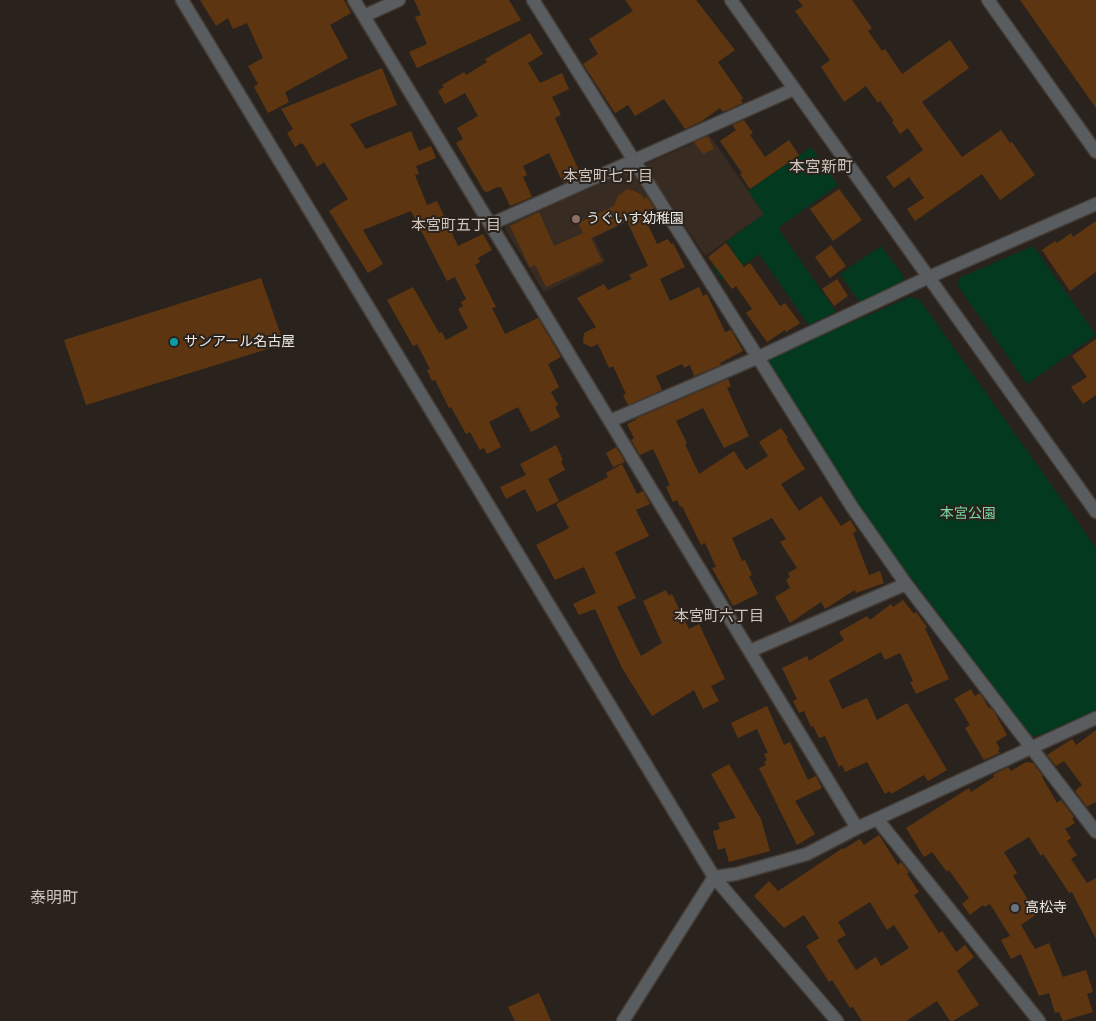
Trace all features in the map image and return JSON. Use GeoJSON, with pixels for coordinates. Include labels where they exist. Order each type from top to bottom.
{"type":"FeatureCollection","features":[{"type":"Feature","properties":{"kind":"street"},"geometry":{"type":"LineString","coordinates":[[182,0],[714,876],[837,1021]]}},
{"type":"Feature","properties":{"kind":"street"},"geometry":{"type":"LineString","coordinates":[[354,0],[857,828]]}},
{"type":"Feature","properties":{"kind":"street"},"geometry":{"type":"LineString","coordinates":[[364,16],[399,0]]}},
{"type":"Feature","properties":{"kind":"street"},"geometry":{"type":"LineString","coordinates":[[533,0],[852,506],[906,584],[1096,832]]}},
{"type":"Feature","properties":{"kind":"street"},"geometry":{"type":"LineString","coordinates":[[731,0],[1096,512]]}},
{"type":"Feature","properties":{"kind":"street"},"geometry":{"type":"LineString","coordinates":[[988,0],[1096,152]]}},
{"type":"Feature","properties":{"kind":"street"},"geometry":{"type":"LineString","coordinates":[[491,224],[794,89]]}},
{"type":"Feature","properties":{"kind":"street"},"geometry":{"type":"LineString","coordinates":[[610,421],[759,357],[929,277],[1096,204]]}},
{"type":"Feature","properties":{"kind":"street"},"geometry":{"type":"LineString","coordinates":[[750,651],[906,584]]}},
{"type":"Feature","properties":{"kind":"street"},"geometry":{"type":"LineString","coordinates":[[714,876],[736,874],[807,854],[857,828],[1096,718]]}},
{"type":"Feature","properties":{"kind":"street"},"geometry":{"type":"LineString","coordinates":[[877,819],[1039,1021]]}},
{"type":"Feature","properties":{"kind":"street"},"geometry":{"type":"LineString","coordinates":[[623,1021],[714,876]]}},
{"type":"Feature","properties":{"kind":"shaded area","name":"うぐいす幼稚園"},"geometry":{"type":"Polygon","coordinates":[[[710,136],[764,214],[705,256],[669,201],[594,238],[605,262],[544,292],[505,229],[507,224],[710,136]]]}},
{"type":"Feature","properties":{"kind":"green space"},"geometry":{"type":"Polygon","coordinates":[[[811,147],[838,185],[778,228],[836,312],[809,325],[759,254],[722,280],[713,267],[734,252],[727,241],[764,214],[748,191],[811,147]]]}},
{"type":"Feature","properties":{"kind":"green space"},"geometry":{"type":"Polygon","coordinates":[[[881,246],[904,277],[903,284],[860,303],[840,274],[881,246]]]}},
{"type":"Feature","properties":{"kind":"green space"},"geometry":{"type":"Polygon","coordinates":[[[1033,246],[1096,335],[1027,384],[958,286],[959,278],[1033,246]]]}},
{"type":"Feature","properties":{"kind":"green space","name":"本宮公園"},"geometry":{"type":"Polygon","coordinates":[[[910,297],[920,300],[1096,548],[1096,710],[1040,735],[1030,736],[914,581],[905,573],[856,500],[769,362],[770,358],[910,297]]]}},
{"type":"Feature","properties":{"kind":"building"},"geometry":{"type":"Polygon","coordinates":[[[200,0],[344,0],[351,13],[330,25],[348,58],[285,92],[289,102],[268,113],[254,87],[258,84],[248,66],[263,58],[247,23],[233,29],[228,18],[216,26],[200,0]]]}},
{"type":"Feature","properties":{"kind":"building"},"geometry":{"type":"Polygon","coordinates":[[[414,0],[509,0],[521,20],[417,68],[409,52],[427,44],[415,17],[421,15],[414,0]]]}},
{"type":"Feature","properties":{"kind":"building"},"geometry":{"type":"Polygon","coordinates":[[[625,0],[696,0],[735,50],[718,62],[743,98],[741,100],[743,103],[723,112],[720,108],[702,121],[685,129],[664,99],[635,116],[628,105],[615,113],[583,64],[598,54],[589,39],[633,11],[625,0]]]}},
{"type":"Feature","properties":{"kind":"building"},"geometry":{"type":"Polygon","coordinates":[[[798,0],[852,0],[872,28],[868,31],[882,51],[885,49],[902,74],[950,40],[969,68],[922,102],[962,157],[1001,130],[1010,143],[1012,142],[1035,175],[1000,200],[982,174],[915,221],[907,209],[924,198],[909,177],[894,188],[886,177],[923,150],[908,128],[900,134],[892,122],[894,121],[880,101],[878,103],[866,86],[844,102],[821,67],[830,60],[795,11],[803,6],[798,0]]]}},
{"type":"Feature","properties":{"kind":"building"},"geometry":{"type":"Polygon","coordinates":[[[1020,0],[1096,0],[1096,108],[1020,0]]]}},
{"type":"Feature","properties":{"kind":"building"},"geometry":{"type":"Polygon","coordinates":[[[530,33],[543,54],[528,63],[540,83],[562,73],[569,89],[552,97],[561,115],[555,118],[581,175],[563,183],[549,153],[523,166],[527,175],[523,177],[532,197],[510,206],[501,187],[487,192],[484,191],[456,143],[463,139],[457,128],[478,116],[465,93],[445,104],[438,91],[444,87],[442,85],[464,72],[466,75],[487,62],[485,59],[530,33]]]}},
{"type":"Feature","properties":{"kind":"building"},"geometry":{"type":"Polygon","coordinates":[[[382,68],[397,105],[350,124],[366,149],[411,131],[419,151],[431,146],[436,158],[416,166],[419,174],[415,175],[427,205],[437,201],[458,246],[483,234],[492,250],[478,258],[480,262],[475,265],[496,307],[492,308],[505,334],[538,318],[561,357],[548,364],[559,387],[551,392],[558,405],[555,407],[560,417],[531,432],[518,407],[489,422],[501,447],[487,454],[484,448],[480,450],[470,432],[466,434],[451,407],[449,408],[435,380],[432,381],[427,370],[430,369],[417,344],[413,346],[387,300],[413,287],[439,333],[442,332],[446,340],[468,328],[458,309],[463,306],[461,302],[466,299],[455,277],[447,281],[411,211],[363,230],[383,264],[368,273],[329,211],[348,199],[324,162],[317,167],[304,145],[301,143],[295,147],[287,133],[293,129],[281,109],[382,68]]]}},
{"type":"Feature","properties":{"kind":"building"},"geometry":{"type":"Polygon","coordinates":[[[744,120],[753,133],[750,135],[765,157],[789,140],[799,155],[750,189],[740,174],[742,173],[720,141],[736,130],[732,125],[744,120]]]}},
{"type":"Feature","properties":{"kind":"building"},"geometry":{"type":"Polygon","coordinates":[[[708,136],[714,149],[703,154],[694,142],[708,136]]]}},
{"type":"Feature","properties":{"kind":"building"},"geometry":{"type":"Polygon","coordinates":[[[627,189],[642,195],[643,199],[647,197],[654,208],[643,214],[657,244],[668,239],[671,244],[673,243],[685,267],[660,279],[670,301],[699,287],[703,296],[707,294],[725,332],[731,330],[743,351],[720,363],[721,365],[694,376],[690,365],[684,368],[682,364],[656,376],[662,390],[628,405],[623,395],[626,394],[613,366],[609,368],[598,344],[591,347],[583,343],[584,333],[596,327],[577,298],[604,284],[608,290],[632,279],[629,275],[648,266],[627,221],[591,238],[602,261],[546,287],[535,265],[530,268],[510,226],[539,212],[554,246],[583,233],[578,223],[614,206],[618,196],[627,189]]]}},
{"type":"Feature","properties":{"kind":"building"},"geometry":{"type":"Polygon","coordinates":[[[839,189],[862,220],[833,241],[810,209],[839,189]]]}},
{"type":"Feature","properties":{"kind":"building"},"geometry":{"type":"Polygon","coordinates":[[[1096,221],[1096,272],[1070,291],[1042,250],[1055,241],[1057,243],[1071,233],[1073,237],[1096,221]]]}},
{"type":"Feature","properties":{"kind":"building"},"geometry":{"type":"Polygon","coordinates":[[[726,243],[744,267],[750,263],[780,306],[785,303],[800,323],[767,342],[746,313],[752,309],[736,286],[732,289],[708,257],[726,243]]]}},
{"type":"Feature","properties":{"kind":"building"},"geometry":{"type":"Polygon","coordinates":[[[831,245],[846,266],[830,278],[815,257],[831,245]]]}},
{"type":"Feature","properties":{"kind":"building","name":"サンアール名古屋"},"geometry":{"type":"Polygon","coordinates":[[[261,278],[284,344],[86,405],[64,340],[261,278]]]}},
{"type":"Feature","properties":{"kind":"building"},"geometry":{"type":"Polygon","coordinates":[[[837,279],[848,296],[834,306],[822,289],[837,279]]]}},
{"type":"Feature","properties":{"kind":"building"},"geometry":{"type":"Polygon","coordinates":[[[1096,339],[1096,395],[1083,404],[1071,387],[1087,377],[1072,356],[1096,339]]]}},
{"type":"Feature","properties":{"kind":"building"},"geometry":{"type":"Polygon","coordinates":[[[728,379],[731,386],[727,388],[749,436],[724,448],[703,408],[676,421],[699,474],[734,451],[746,470],[768,456],[759,442],[781,428],[805,469],[781,484],[799,511],[821,496],[841,526],[850,520],[857,531],[853,533],[869,575],[880,571],[884,583],[856,593],[855,590],[825,609],[821,602],[790,623],[775,597],[790,588],[786,580],[790,577],[788,573],[797,568],[780,542],[786,539],[772,518],[732,538],[742,561],[745,560],[752,575],[749,576],[758,594],[733,606],[712,568],[716,567],[705,543],[701,545],[682,506],[680,507],[677,500],[673,502],[666,487],[670,485],[653,449],[640,455],[631,440],[634,438],[627,424],[728,379]]]}},
{"type":"Feature","properties":{"kind":"building"},"geometry":{"type":"Polygon","coordinates":[[[556,445],[563,460],[561,461],[565,470],[548,479],[559,501],[537,512],[525,489],[506,499],[500,487],[526,475],[520,464],[556,445]]]}},
{"type":"Feature","properties":{"kind":"building"},"geometry":{"type":"Polygon","coordinates":[[[616,447],[625,462],[613,467],[606,453],[616,447]]]}},
{"type":"Feature","properties":{"kind":"building"},"geometry":{"type":"Polygon","coordinates":[[[622,464],[637,494],[643,491],[650,504],[636,510],[649,536],[615,552],[636,598],[617,607],[641,656],[662,643],[643,601],[666,590],[669,596],[672,594],[689,629],[699,624],[725,679],[711,686],[719,701],[703,709],[694,690],[652,716],[622,668],[595,609],[579,615],[573,604],[596,593],[584,567],[555,580],[536,545],[569,528],[556,504],[608,477],[606,473],[622,464]]]}},
{"type":"Feature","properties":{"kind":"building"},"geometry":{"type":"Polygon","coordinates":[[[903,600],[914,614],[916,612],[927,627],[925,628],[949,679],[916,694],[910,682],[913,681],[900,653],[885,660],[881,652],[829,680],[842,709],[867,698],[877,720],[907,703],[947,770],[928,781],[924,775],[891,794],[890,791],[885,794],[867,762],[845,772],[842,765],[839,767],[825,736],[819,738],[813,726],[811,727],[804,711],[799,713],[793,701],[797,699],[782,668],[807,656],[809,661],[844,640],[839,632],[867,616],[870,620],[891,604],[893,607],[903,600]]]}},
{"type":"Feature","properties":{"kind":"building"},"geometry":{"type":"Polygon","coordinates":[[[971,689],[975,696],[980,693],[989,708],[995,713],[1007,735],[996,742],[1000,753],[984,760],[965,728],[970,725],[954,699],[971,689]]]}},
{"type":"Feature","properties":{"kind":"building"},"geometry":{"type":"Polygon","coordinates":[[[767,706],[784,745],[790,742],[808,780],[816,776],[822,788],[795,801],[815,834],[797,845],[759,768],[766,765],[764,762],[767,760],[764,754],[768,753],[757,729],[738,738],[731,723],[767,706]]]}},
{"type":"Feature","properties":{"kind":"building"},"geometry":{"type":"Polygon","coordinates":[[[1096,730],[1096,804],[1095,802],[1087,807],[1075,791],[1082,785],[1064,761],[1056,766],[1047,755],[1072,739],[1076,745],[1096,730]]]}},
{"type":"Feature","properties":{"kind":"building"},"geometry":{"type":"Polygon","coordinates":[[[1026,762],[1033,763],[1043,776],[1057,803],[1061,800],[1074,817],[1072,818],[1075,823],[1065,829],[1071,838],[1067,841],[1077,855],[1071,859],[1087,883],[1096,878],[1096,939],[1072,892],[1069,893],[1043,854],[1041,856],[1029,837],[1004,852],[1017,873],[1013,876],[1037,914],[1021,925],[1035,949],[1049,943],[1063,977],[1086,970],[1093,992],[1087,994],[1093,1012],[1063,1021],[1059,1012],[1055,1013],[1049,993],[1039,996],[1021,954],[1011,959],[1001,940],[1010,936],[990,904],[984,907],[983,905],[970,915],[962,904],[969,898],[949,870],[947,872],[932,852],[924,857],[906,828],[969,788],[971,792],[994,777],[993,775],[1008,767],[1011,771],[1026,762]]]}},
{"type":"Feature","properties":{"kind":"building"},"geometry":{"type":"Polygon","coordinates":[[[729,764],[761,819],[770,851],[729,862],[725,848],[718,850],[713,831],[720,829],[718,823],[736,818],[711,774],[729,764]]]}},
{"type":"Feature","properties":{"kind":"building"},"geometry":{"type":"Polygon","coordinates":[[[879,835],[898,865],[901,862],[909,872],[907,874],[919,892],[914,895],[939,933],[942,931],[956,952],[965,945],[974,957],[957,971],[979,1005],[953,1021],[950,1021],[937,1001],[906,1021],[862,1021],[853,1007],[850,1008],[832,980],[829,982],[806,946],[819,938],[804,915],[784,928],[754,896],[769,881],[778,891],[843,848],[860,839],[864,845],[879,835]],[[870,902],[838,922],[846,935],[837,940],[856,970],[876,957],[881,966],[909,948],[894,925],[887,930],[870,902]]]}},
{"type":"Feature","properties":{"kind":"building"},"geometry":{"type":"Polygon","coordinates":[[[539,993],[551,1021],[515,1021],[508,1007],[539,993]]]}},
{"type":"Feature","properties":{"kind":"place","name":"うぐいす幼稚園"},"geometry":{"type":"Point","coordinates":[576,219]}},
{"type":"Feature","properties":{"kind":"place","name":"サンアール名古屋"},"geometry":{"type":"Point","coordinates":[174,342]}},
{"type":"Feature","properties":{"kind":"place","name":"高松寺"},"geometry":{"type":"Point","coordinates":[1015,908]}},
{"type":"Feature","properties":{"kind":"district","name":"本宮新町"},"geometry":{"type":"Point","coordinates":[821,167]}},
{"type":"Feature","properties":{"kind":"district","name":"本宮町七丁目"},"geometry":{"type":"Point","coordinates":[608,176]}},
{"type":"Feature","properties":{"kind":"district","name":"本宮町五丁目"},"geometry":{"type":"Point","coordinates":[456,225]}},
{"type":"Feature","properties":{"kind":"district","name":"本宮町六丁目"},"geometry":{"type":"Point","coordinates":[719,616]}},
{"type":"Feature","properties":{"kind":"district","name":"泰明町"},"geometry":{"type":"Point","coordinates":[54,898]}}]}
